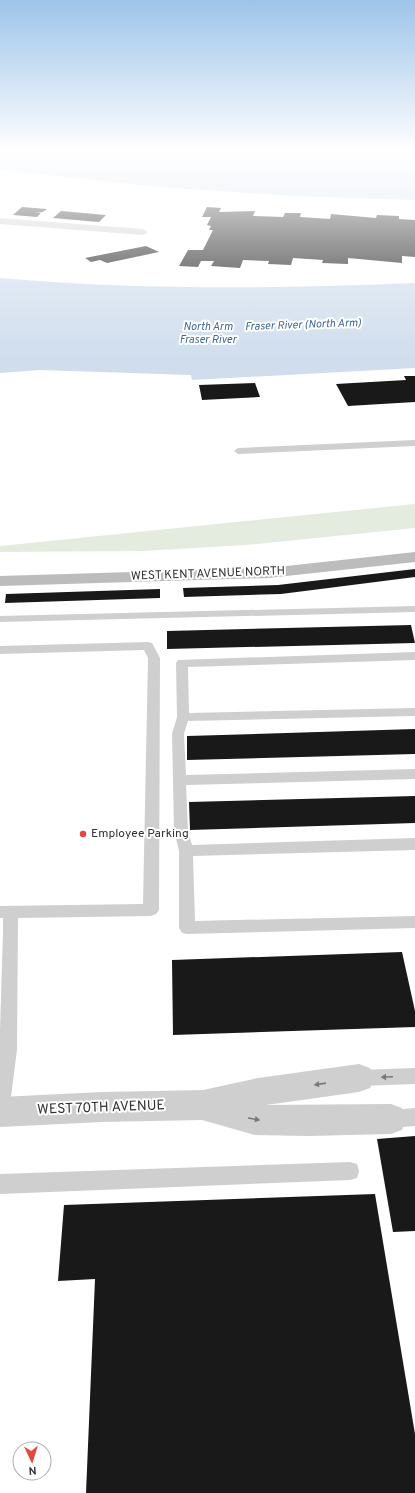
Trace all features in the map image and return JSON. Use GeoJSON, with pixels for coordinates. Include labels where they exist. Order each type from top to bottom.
{"type":"FeatureCollection","features":[{"type":"Feature","properties":{"kind":"street"},"geometry":{"type":"LineString","coordinates":[[9,222],[143,232]]}},
{"type":"Feature","properties":{"kind":"street","name":"WEST KENT AVENUE NORTH"},"geometry":{"type":"LineString","coordinates":[[0,581],[268,573],[415,557]]}},
{"type":"Feature","properties":{"kind":"street","name":"WEST 70TH AVENUE"},"geometry":{"type":"LineString","coordinates":[[0,1112],[102,1107],[203,1106],[258,1092],[359,1078]]}},
{"type":"Feature","properties":{"kind":"street","name":"WEST 70TH AVENUE"},"geometry":{"type":"LineString","coordinates":[[203,1106],[255,1120],[308,1121],[403,1118]]}},
{"type":"Feature","properties":{"kind":"lane"},"geometry":{"type":"LineString","coordinates":[[238,451],[415,443]]}},
{"type":"Feature","properties":{"kind":"lane"},"geometry":{"type":"LineString","coordinates":[[0,620],[415,609]]}},
{"type":"Feature","properties":{"kind":"lane"},"geometry":{"type":"LineString","coordinates":[[0,650],[148,646],[154,658],[151,910],[5,911],[11,931],[8,1050],[0,1112]]}},
{"type":"Feature","properties":{"kind":"lane"},"geometry":{"type":"LineString","coordinates":[[415,656],[182,663],[183,717],[178,734],[180,830],[186,851],[187,928],[415,922]]}},
{"type":"Feature","properties":{"kind":"lane"},"geometry":{"type":"LineString","coordinates":[[183,717],[415,712]]}},
{"type":"Feature","properties":{"kind":"lane"},"geometry":{"type":"LineString","coordinates":[[179,780],[415,774]]}},
{"type":"Feature","properties":{"kind":"lane"},"geometry":{"type":"LineString","coordinates":[[186,851],[415,844]]}},
{"type":"Feature","properties":{"kind":"lane"},"geometry":{"type":"LineString","coordinates":[[359,1078],[415,1076]]}},
{"type":"Feature","properties":{"kind":"lane"},"geometry":{"type":"LineString","coordinates":[[0,1184],[350,1171]]}},
{"type":"Feature","properties":{"kind":"shaded area"},"geometry":{"type":"Polygon","coordinates":[[[415,504],[415,528],[246,545],[143,551],[0,552],[0,546],[415,504]]]}},
{"type":"Feature","properties":{"kind":"water","name":"North Arm Fraser River"},"geometry":{"type":"Polygon","coordinates":[[[0,278],[104,285],[208,287],[415,283],[415,368],[192,380],[191,375],[40,370],[0,373],[0,278]]]}},
{"type":"Feature","properties":{"kind":"building"},"geometry":{"type":"Polygon","coordinates":[[[209,222],[415,222],[415,257],[402,256],[402,263],[348,258],[348,264],[322,263],[323,260],[293,258],[291,265],[268,264],[269,261],[243,260],[240,268],[211,266],[214,261],[201,261],[198,267],[179,266],[188,250],[203,250],[213,230],[209,230],[211,226],[207,225],[209,222]]]}},
{"type":"Feature","properties":{"kind":"building"},"geometry":{"type":"Polygon","coordinates":[[[146,246],[159,252],[107,263],[100,260],[91,262],[85,258],[146,246]]]}},
{"type":"Feature","properties":{"kind":"building"},"geometry":{"type":"Polygon","coordinates":[[[404,376],[415,376],[415,402],[348,406],[336,384],[406,380],[404,376]]]}},
{"type":"Feature","properties":{"kind":"building"},"geometry":{"type":"Polygon","coordinates":[[[255,383],[260,397],[202,400],[199,385],[255,383]]]}},
{"type":"Feature","properties":{"kind":"building"},"geometry":{"type":"Polygon","coordinates":[[[415,569],[415,577],[281,594],[184,597],[183,588],[278,585],[415,569]]]}},
{"type":"Feature","properties":{"kind":"building"},"geometry":{"type":"Polygon","coordinates":[[[160,589],[160,598],[5,603],[6,594],[160,589]]]}},
{"type":"Feature","properties":{"kind":"building"},"geometry":{"type":"Polygon","coordinates":[[[411,625],[415,643],[167,649],[167,631],[411,625]]]}},
{"type":"Feature","properties":{"kind":"building"},"geometry":{"type":"Polygon","coordinates":[[[415,729],[415,754],[187,760],[187,736],[415,729]]]}},
{"type":"Feature","properties":{"kind":"building"},"geometry":{"type":"Polygon","coordinates":[[[415,796],[415,823],[190,830],[189,802],[415,796]]]}},
{"type":"Feature","properties":{"kind":"building"},"geometry":{"type":"Polygon","coordinates":[[[402,952],[415,1011],[415,1027],[173,1035],[172,960],[402,952]]]}},
{"type":"Feature","properties":{"kind":"building"},"geometry":{"type":"Polygon","coordinates":[[[415,1136],[415,1231],[393,1232],[377,1139],[415,1136]]]}},
{"type":"Feature","properties":{"kind":"building"},"geometry":{"type":"Polygon","coordinates":[[[375,1194],[415,1434],[415,1493],[86,1493],[95,1279],[58,1281],[64,1205],[375,1194]]]}},
{"type":"Feature","properties":{"kind":"place","name":"Employee Parking"},"geometry":{"type":"Point","coordinates":[83,834]}},
{"type":"Feature","properties":{"kind":"water label","name":"Fraser River (North Arm)"},"geometry":{"type":"Point","coordinates":[303,325]}}]}
